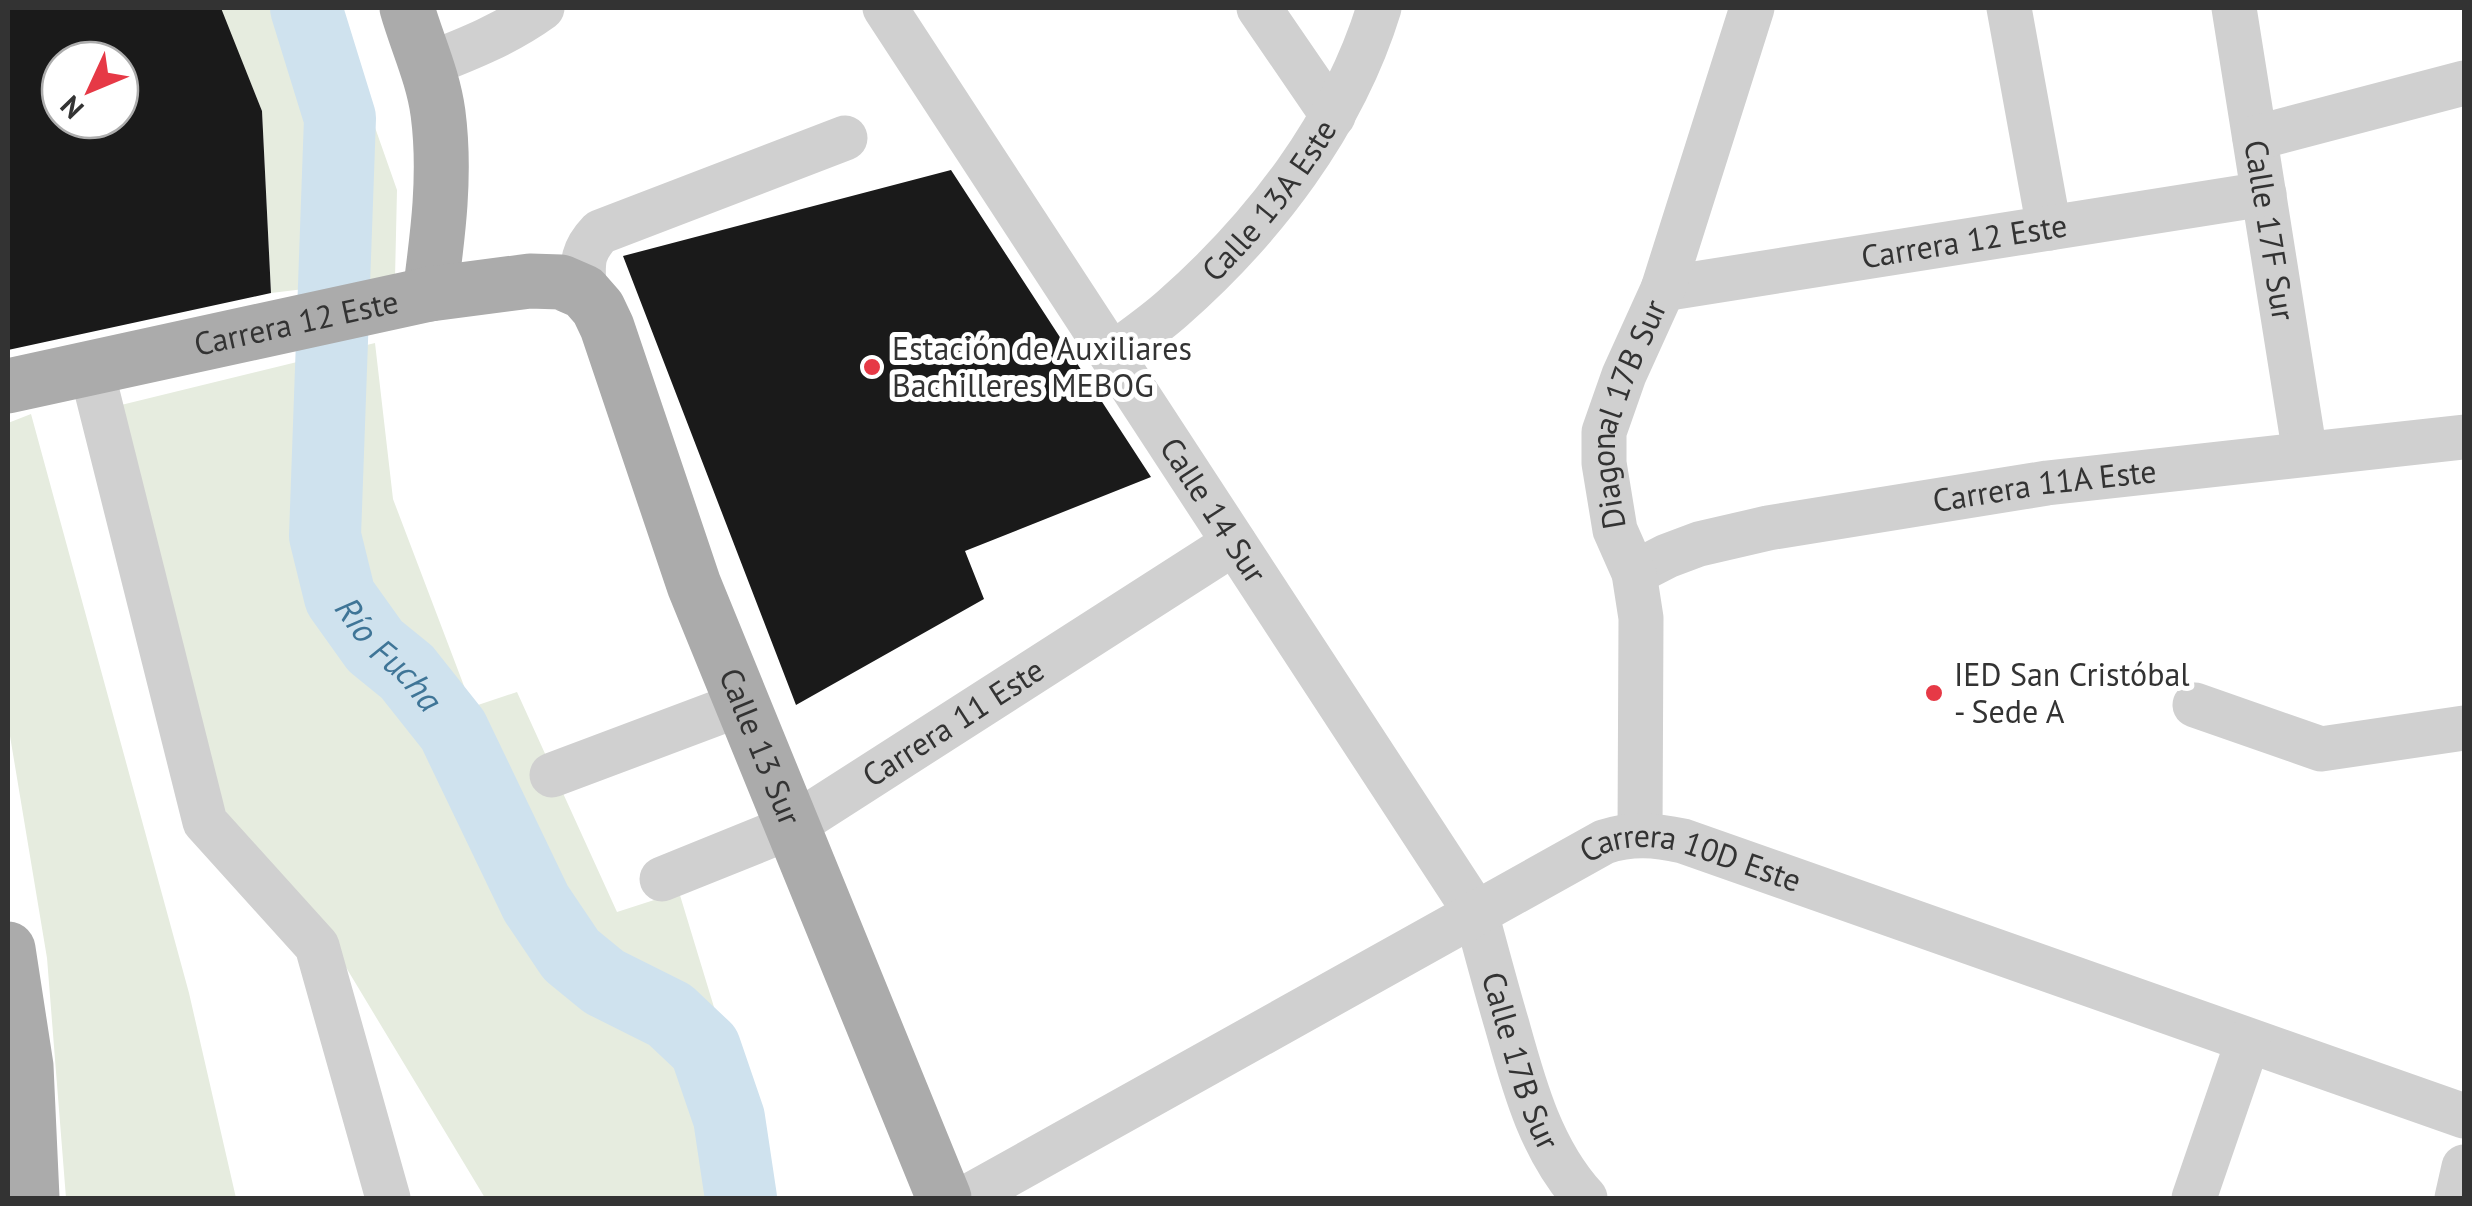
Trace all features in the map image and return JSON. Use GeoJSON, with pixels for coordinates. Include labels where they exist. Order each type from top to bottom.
{"type":"FeatureCollection","features":[{"type":"Feature","properties":{"kind":"main road"},"geometry":{"type":"LineString","coordinates":[[407,8],[438,111],[442,160],[440,219],[430,294]]}},
{"type":"Feature","properties":{"kind":"main road","name":"Carrera 12 Este"},"geometry":{"type":"LineString","coordinates":[[8,386],[430,294],[548,280],[584,292]]}},
{"type":"Feature","properties":{"kind":"main road","name":"Calle 13 Sur"},"geometry":{"type":"LineString","coordinates":[[584,292],[607,327],[675,534],[790,828],[944,1198]]}},
{"type":"Feature","properties":{"kind":"main road"},"geometry":{"type":"LineString","coordinates":[[8,949],[26,1066],[32,1198]]}},
{"type":"Feature","properties":{"kind":"street"},"geometry":{"type":"LineString","coordinates":[[427,66],[480,45],[542,8]]}},
{"type":"Feature","properties":{"kind":"street","name":"Calle 14 Sur"},"geometry":{"type":"LineString","coordinates":[[886,8],[1476,913]]}},
{"type":"Feature","properties":{"kind":"street"},"geometry":{"type":"LineString","coordinates":[[1260,8],[1333,116]]}},
{"type":"Feature","properties":{"kind":"street","name":"Calle 13A Este"},"geometry":{"type":"LineString","coordinates":[[1112,355],[1171,310],[1235,247],[1293,178],[1333,116],[1379,8]]}},
{"type":"Feature","properties":{"kind":"street","name":"Diagonal 17B Sur"},"geometry":{"type":"LineString","coordinates":[[1640,835],[1641,618],[1634,572],[1615,530],[1604,463],[1604,432],[1662,289],[1752,8]]}},
{"type":"Feature","properties":{"kind":"street"},"geometry":{"type":"LineString","coordinates":[[2009,8],[2049,228]]}},
{"type":"Feature","properties":{"kind":"street","name":"Calle 17F Sur"},"geometry":{"type":"LineString","coordinates":[[2234,8],[2306,454]]}},
{"type":"Feature","properties":{"kind":"street"},"geometry":{"type":"LineString","coordinates":[[2255,138],[2464,83]]}},
{"type":"Feature","properties":{"kind":"street"},"geometry":{"type":"LineString","coordinates":[[584,292],[587,244],[600,232],[845,138]]}},
{"type":"Feature","properties":{"kind":"street","name":"Carrera 12 Este"},"geometry":{"type":"LineString","coordinates":[[1662,289],[2264,194]]}},
{"type":"Feature","properties":{"kind":"street"},"geometry":{"type":"LineString","coordinates":[[92,368],[205,822],[316,946],[388,1198]]}},
{"type":"Feature","properties":{"kind":"street","name":"Carrera 11A Este"},"geometry":{"type":"LineString","coordinates":[[1634,572],[1699,544],[1768,528],[2047,483],[2464,437]]}},
{"type":"Feature","properties":{"kind":"street","name":"Carrera 11 Este"},"geometry":{"type":"LineString","coordinates":[[662,879],[790,828],[1234,543]]}},
{"type":"Feature","properties":{"kind":"street"},"geometry":{"type":"LineString","coordinates":[[552,775],[741,704]]}},
{"type":"Feature","properties":{"kind":"street"},"geometry":{"type":"LineString","coordinates":[[2195,705],[2321,749],[2464,728]]}},
{"type":"Feature","properties":{"kind":"street","name":"Carrera 10D Este"},"geometry":{"type":"LineString","coordinates":[[966,1198],[1604,842],[1640,835],[1683,841],[2464,1116]]}},
{"type":"Feature","properties":{"kind":"street","name":"Calle 17B Sur"},"geometry":{"type":"LineString","coordinates":[[1476,913],[1520,1074],[1547,1144],[1568,1180],[1585,1198]]}},
{"type":"Feature","properties":{"kind":"street"},"geometry":{"type":"LineString","coordinates":[[2194,1198],[2248,1041]]}},
{"type":"Feature","properties":{"kind":"street"},"geometry":{"type":"LineString","coordinates":[[2457,1198],[2464,1167]]}},
{"type":"Feature","properties":{"kind":"shaded area"},"geometry":{"type":"Polygon","coordinates":[[[220,8],[333,8],[397,190],[395,278],[271,293],[262,111],[220,8]]]}},
{"type":"Feature","properties":{"kind":"shaded area"},"geometry":{"type":"Polygon","coordinates":[[[375,343],[393,499],[472,707],[517,692],[617,912],[679,892],[772,1198],[485,1198],[347,969],[222,807],[117,406],[375,343]]]}},
{"type":"Feature","properties":{"kind":"shaded area"},"geometry":{"type":"Polygon","coordinates":[[[31,414],[189,993],[236,1198],[66,1198],[47,958],[8,724],[8,423],[31,414]]]}},
{"type":"Feature","properties":{"kind":"building"},"geometry":{"type":"Polygon","coordinates":[[[8,8],[221,8],[262,111],[271,293],[8,350],[8,8]]]}},
{"type":"Feature","properties":{"kind":"building","name":"Estación de Auxiliares Bachilleres MEBOG"},"geometry":{"type":"Polygon","coordinates":[[[951,170],[1151,477],[965,551],[984,599],[796,705],[623,256],[951,170]]]}},
{"type":"Feature","properties":{"kind":"waterway","name":"Río Fucha"},"geometry":{"type":"LineString","coordinates":[[306,8],[340,118],[325,536],[340,597],[375,646],[407,672],[453,730],[536,903],[571,955],[604,982],[670,1015],[705,1048],[729,1118],[741,1198]]}},
{"type":"Feature","properties":{"kind":"place","name":"Estación de Auxiliares Bachilleres MEBOG"},"geometry":{"type":"Point","coordinates":[872,367]}},
{"type":"Feature","properties":{"kind":"place","name":"IED San Cristóbal - Sede A"},"geometry":{"type":"Point","coordinates":[1934,693]}}]}
